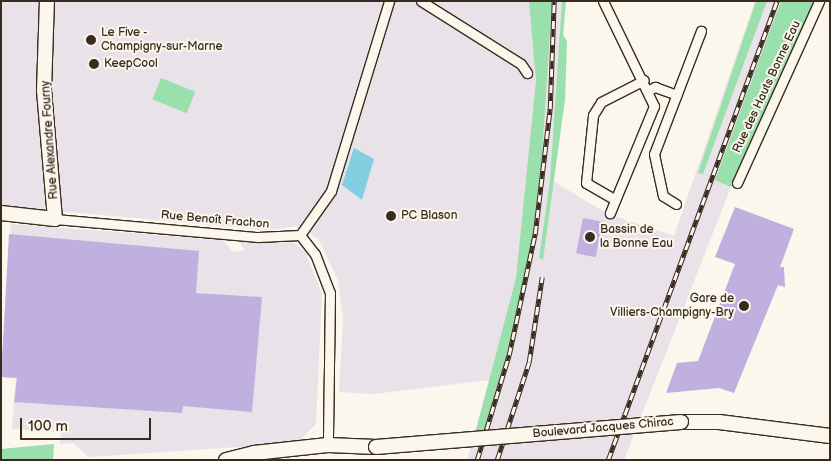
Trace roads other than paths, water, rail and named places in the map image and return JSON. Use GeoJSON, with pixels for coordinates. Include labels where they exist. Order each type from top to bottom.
{"type":"FeatureCollection","features":[{"type":"Feature","properties":{"kind":"main road","name":"Rue Alexandre Fourny"},"geometry":{"type":"LineString","coordinates":[[47,1],[44,90],[55,219]]}},
{"type":"Feature","properties":{"kind":"main road"},"geometry":{"type":"LineString","coordinates":[[1,213],[55,219]]}},
{"type":"Feature","properties":{"kind":"main road","name":"Boulevard Jacques Chirac"},"geometry":{"type":"LineString","coordinates":[[286,454],[681,422],[728,423],[830,436]]}},
{"type":"Feature","properties":{"kind":"main road"},"geometry":{"type":"LineString","coordinates":[[252,460],[329,451]]}},
{"type":"Feature","properties":{"kind":"main road"},"geometry":{"type":"LineString","coordinates":[[252,460],[286,454]]}},
{"type":"Feature","properties":{"kind":"main road"},"geometry":{"type":"LineString","coordinates":[[226,460],[286,454]]}},
{"type":"Feature","properties":{"kind":"street"},"geometry":{"type":"LineString","coordinates":[[329,451],[330,293],[315,254],[300,235],[331,191],[389,1]]}},
{"type":"Feature","properties":{"kind":"street"},"geometry":{"type":"LineString","coordinates":[[421,1],[521,64],[527,73]]}},
{"type":"Feature","properties":{"kind":"street"},"geometry":{"type":"LineString","coordinates":[[603,1],[649,90],[654,112],[614,199],[610,213]]}},
{"type":"Feature","properties":{"kind":"street","name":"Rue des Hauts Bonne Eau"},"geometry":{"type":"LineString","coordinates":[[737,183],[819,1]]}},
{"type":"Feature","properties":{"kind":"street"},"geometry":{"type":"LineString","coordinates":[[676,204],[663,196],[653,163],[655,150],[701,31]]}},
{"type":"Feature","properties":{"kind":"street"},"geometry":{"type":"LineString","coordinates":[[614,199],[586,183],[593,115],[601,102],[644,80]]}},
{"type":"Feature","properties":{"kind":"street"},"geometry":{"type":"LineString","coordinates":[[649,90],[655,87],[677,95]]}},
{"type":"Feature","properties":{"kind":"street"},"geometry":{"type":"LineString","coordinates":[[639,144],[655,150]]}},
{"type":"Feature","properties":{"kind":"street","name":"Rue Benoît Frachon"},"geometry":{"type":"LineString","coordinates":[[55,219],[258,237],[300,235]]}},
{"type":"Feature","properties":{"kind":"water"},"geometry":{"type":"Polygon","coordinates":[[[354,148],[374,159],[362,200],[342,185],[354,148]]]}},
{"type":"Feature","properties":{"kind":"railway"},"geometry":{"type":"LineString","coordinates":[[477,460],[509,355],[535,234],[550,109],[554,1]]}},
{"type":"Feature","properties":{"kind":"railway"},"geometry":{"type":"LineString","coordinates":[[608,460],[777,1]]}},
{"type":"Feature","properties":{"kind":"railway"},"geometry":{"type":"LineString","coordinates":[[497,460],[529,362],[542,277]]}},
{"type":"Feature","properties":{"kind":"place","name":"Le Five - Champigny-sur-Marne"},"geometry":{"type":"Point","coordinates":[91,40]}},
{"type":"Feature","properties":{"kind":"place","name":"KeepCool"},"geometry":{"type":"Point","coordinates":[94,64]}},
{"type":"Feature","properties":{"kind":"place","name":"PC Blason"},"geometry":{"type":"Point","coordinates":[391,216]}},
{"type":"Feature","properties":{"kind":"place","name":"Bassin de la Bonne Eau"},"geometry":{"type":"Point","coordinates":[590,237]}},
{"type":"Feature","properties":{"kind":"place","name":"Gare de Villiers-Champigny-Bry"},"geometry":{"type":"Point","coordinates":[744,306]}}]}
